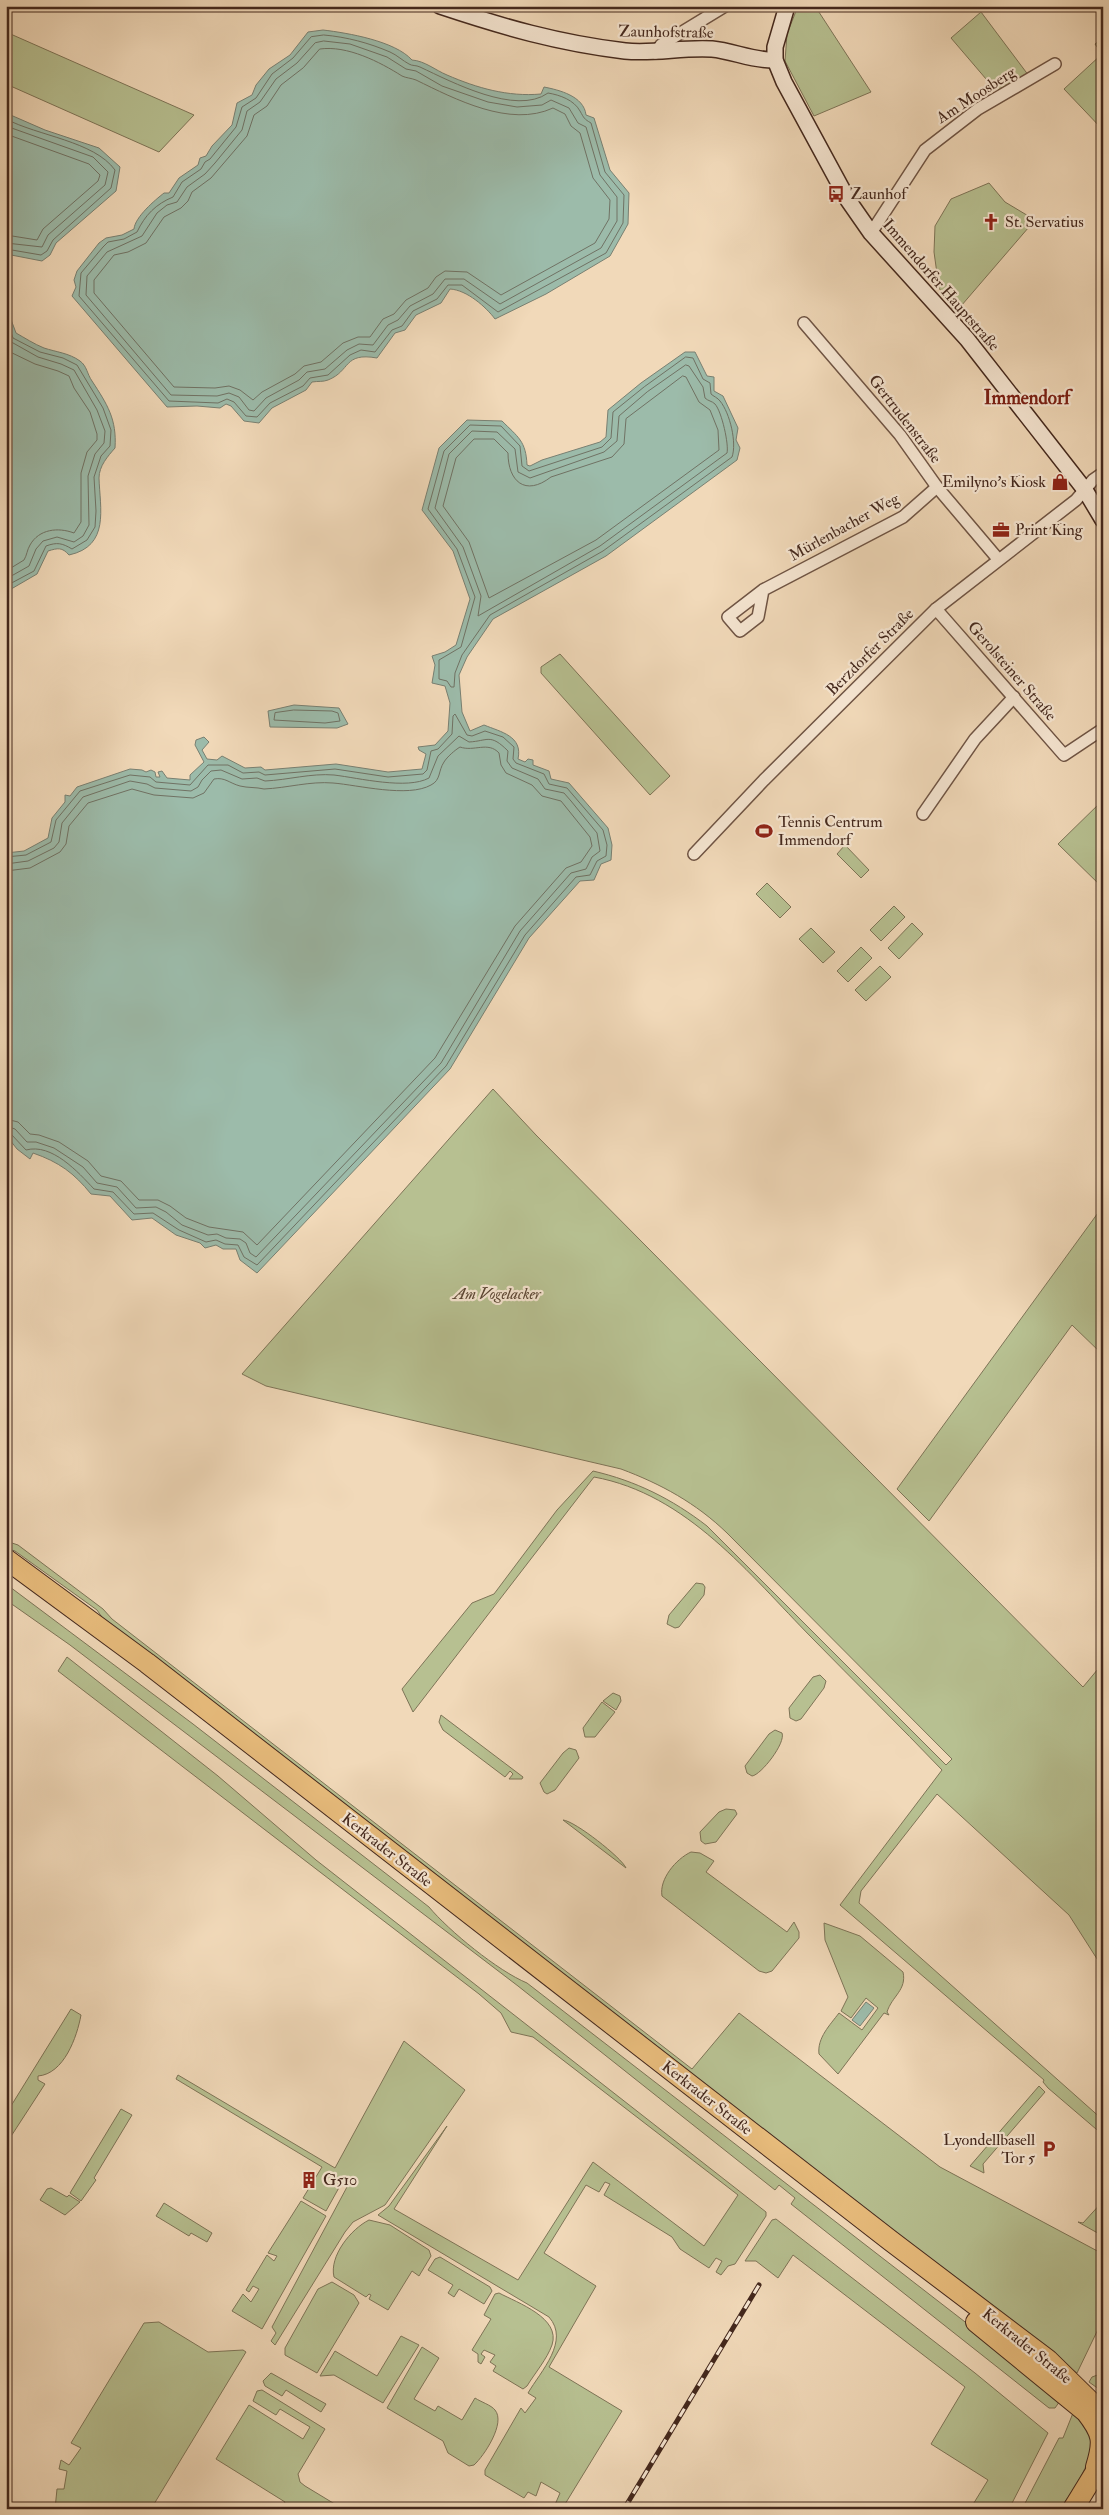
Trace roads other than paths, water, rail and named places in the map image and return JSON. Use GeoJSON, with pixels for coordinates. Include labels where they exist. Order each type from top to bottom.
{"type":"FeatureCollection","features":[{"type":"Feature","properties":{"kind":"highway","name":"Kerkrader Straße"},"geometry":{"type":"LineString","coordinates":[[6,1559],[147,1663],[891,2241],[1048,2360],[1098,2409],[953,2303],[133,1667],[6,1576]]}},
{"type":"Feature","properties":{"kind":"highway"},"geometry":{"type":"LineString","coordinates":[[953,2303],[1086,2412],[1099,2430],[1102,2447],[1101,2471],[1078,2509]]}},
{"type":"Feature","properties":{"kind":"highway"},"geometry":{"type":"LineString","coordinates":[[1048,2360],[1103,2399]]}},
{"type":"Feature","properties":{"kind":"highway"},"geometry":{"type":"LineString","coordinates":[[1072,2509],[1101,2471]]}},
{"type":"Feature","properties":{"kind":"street","name":"Zaunhofstraße"},"geometry":{"type":"LineString","coordinates":[[440,6],[514,31],[625,51],[656,52],[715,49],[775,60]]}},
{"type":"Feature","properties":{"kind":"street"},"geometry":{"type":"LineString","coordinates":[[656,52],[661,45],[725,6]]}},
{"type":"Feature","properties":{"kind":"street"},"geometry":{"type":"LineString","coordinates":[[775,60],[775,47],[787,6]]}},
{"type":"Feature","properties":{"kind":"street","name":"Immendorfer Hauptstraße"},"geometry":{"type":"LineString","coordinates":[[775,60],[784,82],[845,194],[871,233],[967,339],[1085,490],[1103,520]]}},
{"type":"Feature","properties":{"kind":"street","name":"Am Moosberg"},"geometry":{"type":"LineString","coordinates":[[871,233],[925,150],[978,109],[1055,64]]}},
{"type":"Feature","properties":{"kind":"street","name":"Gertrudenstraße"},"geometry":{"type":"LineString","coordinates":[[804,323],[900,435],[937,487],[998,559]]}},
{"type":"Feature","properties":{"kind":"street","name":"Berzdorfer Straße"},"geometry":{"type":"LineString","coordinates":[[694,854],[764,780],[936,609],[1076,500],[1103,473]]}},
{"type":"Feature","properties":{"kind":"street","name":"Mürlenbacher Weg"},"geometry":{"type":"LineString","coordinates":[[763,590],[903,517],[937,487]]}},
{"type":"Feature","properties":{"kind":"street","name":"Gerolsteiner Straße"},"geometry":{"type":"LineString","coordinates":[[936,609],[1064,755],[1103,729]]}},
{"type":"Feature","properties":{"kind":"street"},"geometry":{"type":"LineString","coordinates":[[923,814],[975,738],[1014,697]]}},
{"type":"Feature","properties":{"kind":"water"},"geometry":{"type":"Polygon","coordinates":[[[323,30],[345,33],[383,43],[404,53],[412,60],[421,62],[447,75],[481,88],[529,95],[541,94],[544,87],[570,95],[581,103],[586,115],[594,118],[610,170],[629,193],[628,224],[610,256],[546,294],[495,319],[476,300],[463,292],[450,289],[441,303],[416,315],[405,330],[395,333],[377,358],[358,358],[348,363],[341,372],[326,381],[312,382],[306,390],[272,408],[259,423],[244,421],[231,406],[226,404],[220,408],[197,406],[167,407],[72,296],[76,287],[74,280],[77,271],[99,243],[106,238],[122,235],[134,229],[138,219],[151,204],[164,193],[169,193],[179,178],[198,165],[200,158],[206,156],[212,146],[232,125],[237,103],[252,95],[256,85],[269,69],[290,55],[308,32],[323,30]]]}},
{"type":"Feature","properties":{"kind":"water"},"geometry":{"type":"Polygon","coordinates":[[[6,113],[45,130],[99,148],[120,167],[116,191],[56,243],[50,255],[42,261],[6,254],[6,113]]]}},
{"type":"Feature","properties":{"kind":"water"},"geometry":{"type":"Polygon","coordinates":[[[6,306],[16,333],[44,348],[76,358],[86,368],[113,420],[115,448],[104,462],[99,474],[100,525],[97,535],[91,544],[69,555],[60,549],[48,551],[37,574],[6,592],[6,306]]]}},
{"type":"Feature","properties":{"kind":"water"},"geometry":{"type":"Polygon","coordinates":[[[685,352],[695,352],[707,376],[714,377],[714,391],[723,396],[738,428],[736,440],[740,448],[737,460],[606,556],[493,619],[467,657],[459,675],[462,712],[470,731],[484,725],[504,733],[514,740],[517,745],[519,751],[518,759],[525,762],[528,759],[533,760],[533,765],[549,771],[551,779],[569,783],[608,828],[612,845],[611,860],[601,864],[594,880],[580,881],[529,938],[450,1069],[257,1273],[240,1260],[236,1249],[223,1249],[216,1245],[205,1248],[200,1243],[176,1235],[152,1218],[132,1220],[110,1196],[91,1194],[72,1174],[58,1164],[33,1153],[30,1159],[17,1149],[6,1135],[6,853],[24,851],[48,838],[52,818],[65,802],[65,795],[70,796],[77,787],[130,769],[146,772],[151,770],[155,772],[156,777],[160,777],[158,772],[162,771],[167,778],[190,780],[190,775],[204,762],[195,745],[196,740],[204,737],[209,742],[202,750],[207,759],[217,760],[222,756],[245,768],[261,767],[265,770],[336,764],[388,772],[422,769],[426,754],[419,750],[418,747],[435,745],[448,731],[450,703],[445,686],[432,683],[435,665],[432,656],[445,652],[456,645],[470,599],[453,551],[422,510],[439,448],[467,420],[502,421],[520,440],[525,450],[527,465],[530,466],[542,460],[600,442],[606,437],[608,410],[641,383],[685,352]]]}},
{"type":"Feature","properties":{"kind":"water"},"geometry":{"type":"Polygon","coordinates":[[[294,705],[339,708],[348,724],[337,728],[270,727],[268,711],[294,705]]]}},
{"type":"Feature","properties":{"kind":"water"},"geometry":{"type":"Polygon","coordinates":[[[866,2002],[874,2008],[860,2026],[852,2020],[866,2002]]]}},
{"type":"Feature","properties":{"kind":"railway"},"geometry":{"type":"LineString","coordinates":[[624,2509],[759,2285]]}},
{"type":"Feature","properties":{"kind":"place","name":"Zaunhof"},"geometry":{"type":"Point","coordinates":[836,194]}},
{"type":"Feature","properties":{"kind":"place","name":"St. Servatius"},"geometry":{"type":"Point","coordinates":[991,222]}},
{"type":"Feature","properties":{"kind":"place","name":"Emilyno’s Kiosk"},"geometry":{"type":"Point","coordinates":[1060,482]}},
{"type":"Feature","properties":{"kind":"place","name":"Print King"},"geometry":{"type":"Point","coordinates":[1001,530]}},
{"type":"Feature","properties":{"kind":"place","name":"Tennis Centrum Immendorf"},"geometry":{"type":"Point","coordinates":[764,831]}},
{"type":"Feature","properties":{"kind":"place","name":"Lyondellbasell Tor 5"},"geometry":{"type":"Point","coordinates":[1049,2149]}},
{"type":"Feature","properties":{"kind":"place","name":"G510"},"geometry":{"type":"Point","coordinates":[309,2180]}},
{"type":"Feature","properties":{"kind":"district","name":"Immendorf"},"geometry":{"type":"Point","coordinates":[1027,398]}},
{"type":"Feature","properties":{"kind":"park label","name":"Am Vogelacker"},"geometry":{"type":"Point","coordinates":[497,1294]}}]}
